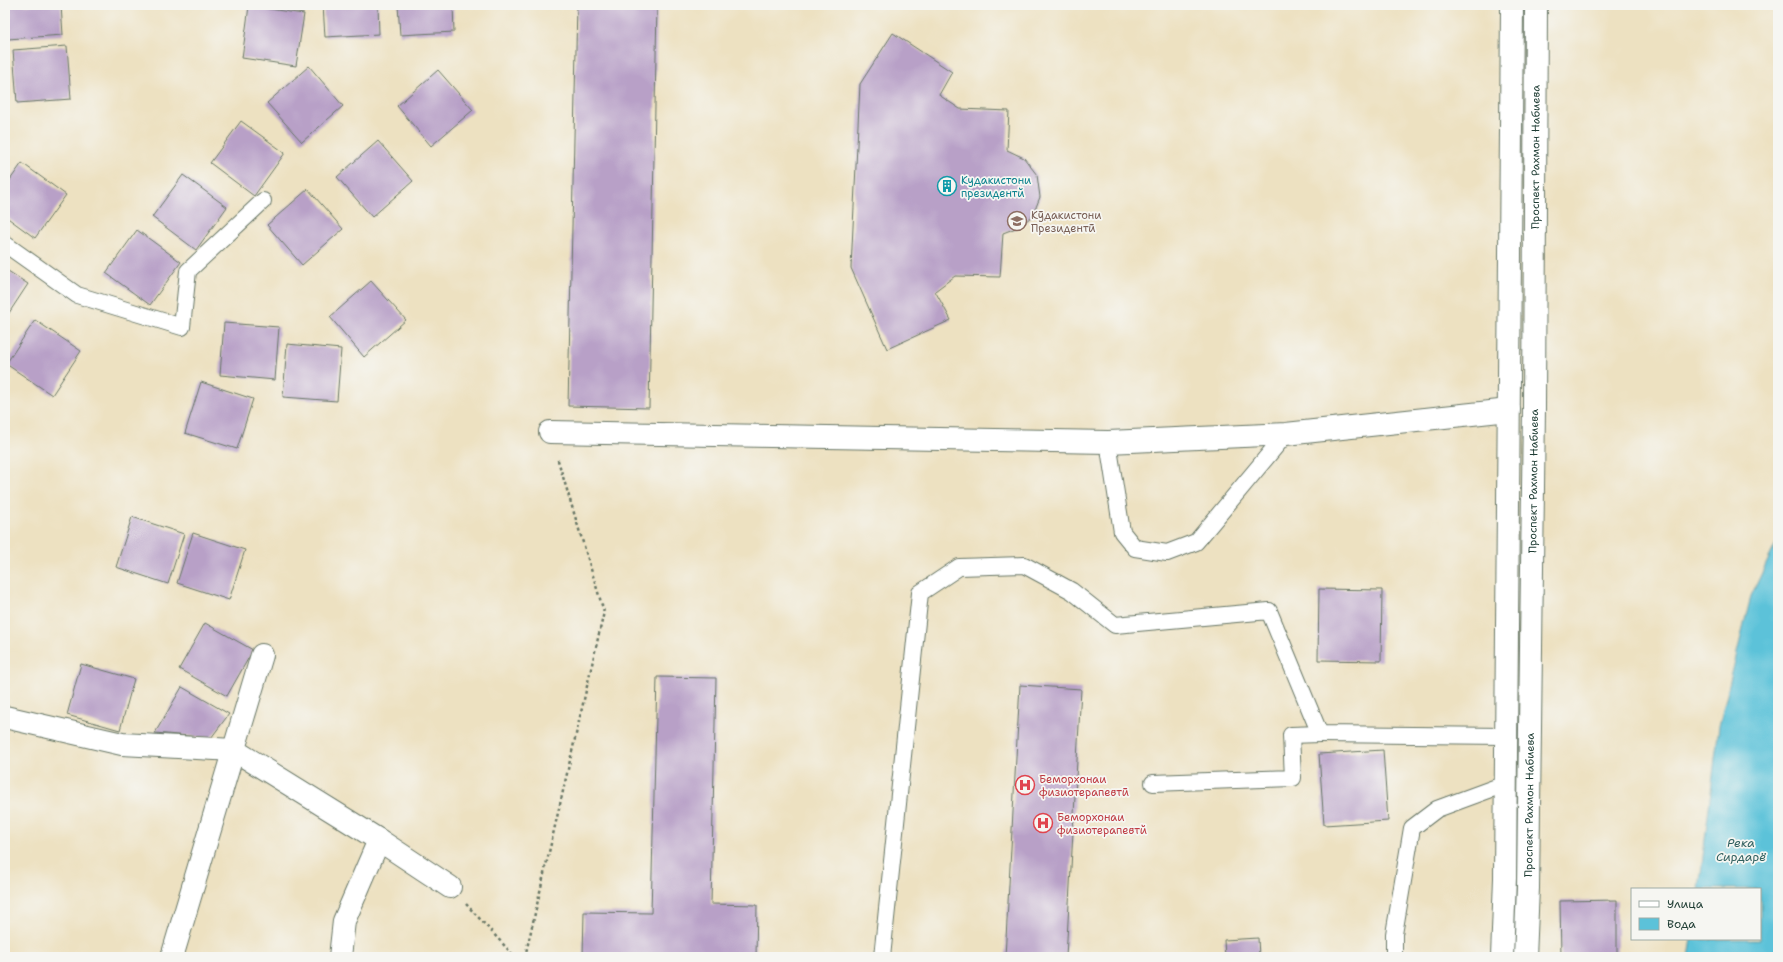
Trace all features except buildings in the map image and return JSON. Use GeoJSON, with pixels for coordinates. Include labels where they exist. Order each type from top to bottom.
{"type":"FeatureCollection","features":[{"type":"Feature","properties":{"kind":"main road"},"geometry":{"type":"LineString","coordinates":[[1502,957],[1505,878],[1512,5]]}},
{"type":"Feature","properties":{"kind":"main road","name":"Проспект Рахмон Набиева"},"geometry":{"type":"LineString","coordinates":[[1525,957],[1528,888],[1534,408],[1536,5]]}},
{"type":"Feature","properties":{"kind":"main road"},"geometry":{"type":"LineString","coordinates":[[550,432],[1108,442],[1286,434],[1509,410]]}},
{"type":"Feature","properties":{"kind":"main road"},"geometry":{"type":"LineString","coordinates":[[172,957],[262,655]]}},
{"type":"Feature","properties":{"kind":"main road"},"geometry":{"type":"LineString","coordinates":[[5,717],[122,744],[234,750],[379,840],[450,887]]}},
{"type":"Feature","properties":{"kind":"main road"},"geometry":{"type":"LineString","coordinates":[[340,957],[344,921],[379,840]]}},
{"type":"Feature","properties":{"kind":"lane"},"geometry":{"type":"LineString","coordinates":[[5,244],[77,295],[182,327],[188,271],[263,201]]}},
{"type":"Feature","properties":{"kind":"lane"},"geometry":{"type":"LineString","coordinates":[[1108,442],[1122,532],[1135,548],[1167,554],[1196,542],[1286,434]]}},
{"type":"Feature","properties":{"kind":"lane"},"geometry":{"type":"LineString","coordinates":[[882,957],[920,593],[959,567],[1024,564],[1072,591],[1114,625],[1269,611],[1320,734]]}},
{"type":"Feature","properties":{"kind":"lane"},"geometry":{"type":"LineString","coordinates":[[1153,783],[1293,778],[1291,735],[1505,736]]}},
{"type":"Feature","properties":{"kind":"lane"},"geometry":{"type":"LineString","coordinates":[[1394,957],[1394,934],[1412,828],[1437,809],[1505,784]]}},
{"type":"Feature","properties":{"kind":"path"},"geometry":{"type":"LineString","coordinates":[[525,957],[604,612],[550,432]]}},
{"type":"Feature","properties":{"kind":"path"},"geometry":{"type":"LineString","coordinates":[[450,887],[515,957]]}},
{"type":"Feature","properties":{"kind":"water","name":"Река Сирдарё"},"geometry":{"type":"Polygon","coordinates":[[[1778,539],[1778,957],[1689,957],[1692,940],[1761,940],[1761,888],[1699,888],[1719,726],[1751,596],[1778,539]]]}},
{"type":"Feature","properties":{"kind":"place","name":"Кудакистони президентй"},"geometry":{"type":"Point","coordinates":[947,186]}},
{"type":"Feature","properties":{"kind":"place","name":"Кӯдакистони Президентӣ"},"geometry":{"type":"Point","coordinates":[1017,221]}},
{"type":"Feature","properties":{"kind":"place","name":"Беморхонаи физиотерапевтӣ"},"geometry":{"type":"Point","coordinates":[1025,785]}},
{"type":"Feature","properties":{"kind":"place","name":"Беморхонаи физиотерапевтй"},"geometry":{"type":"Point","coordinates":[1043,823]}}]}
